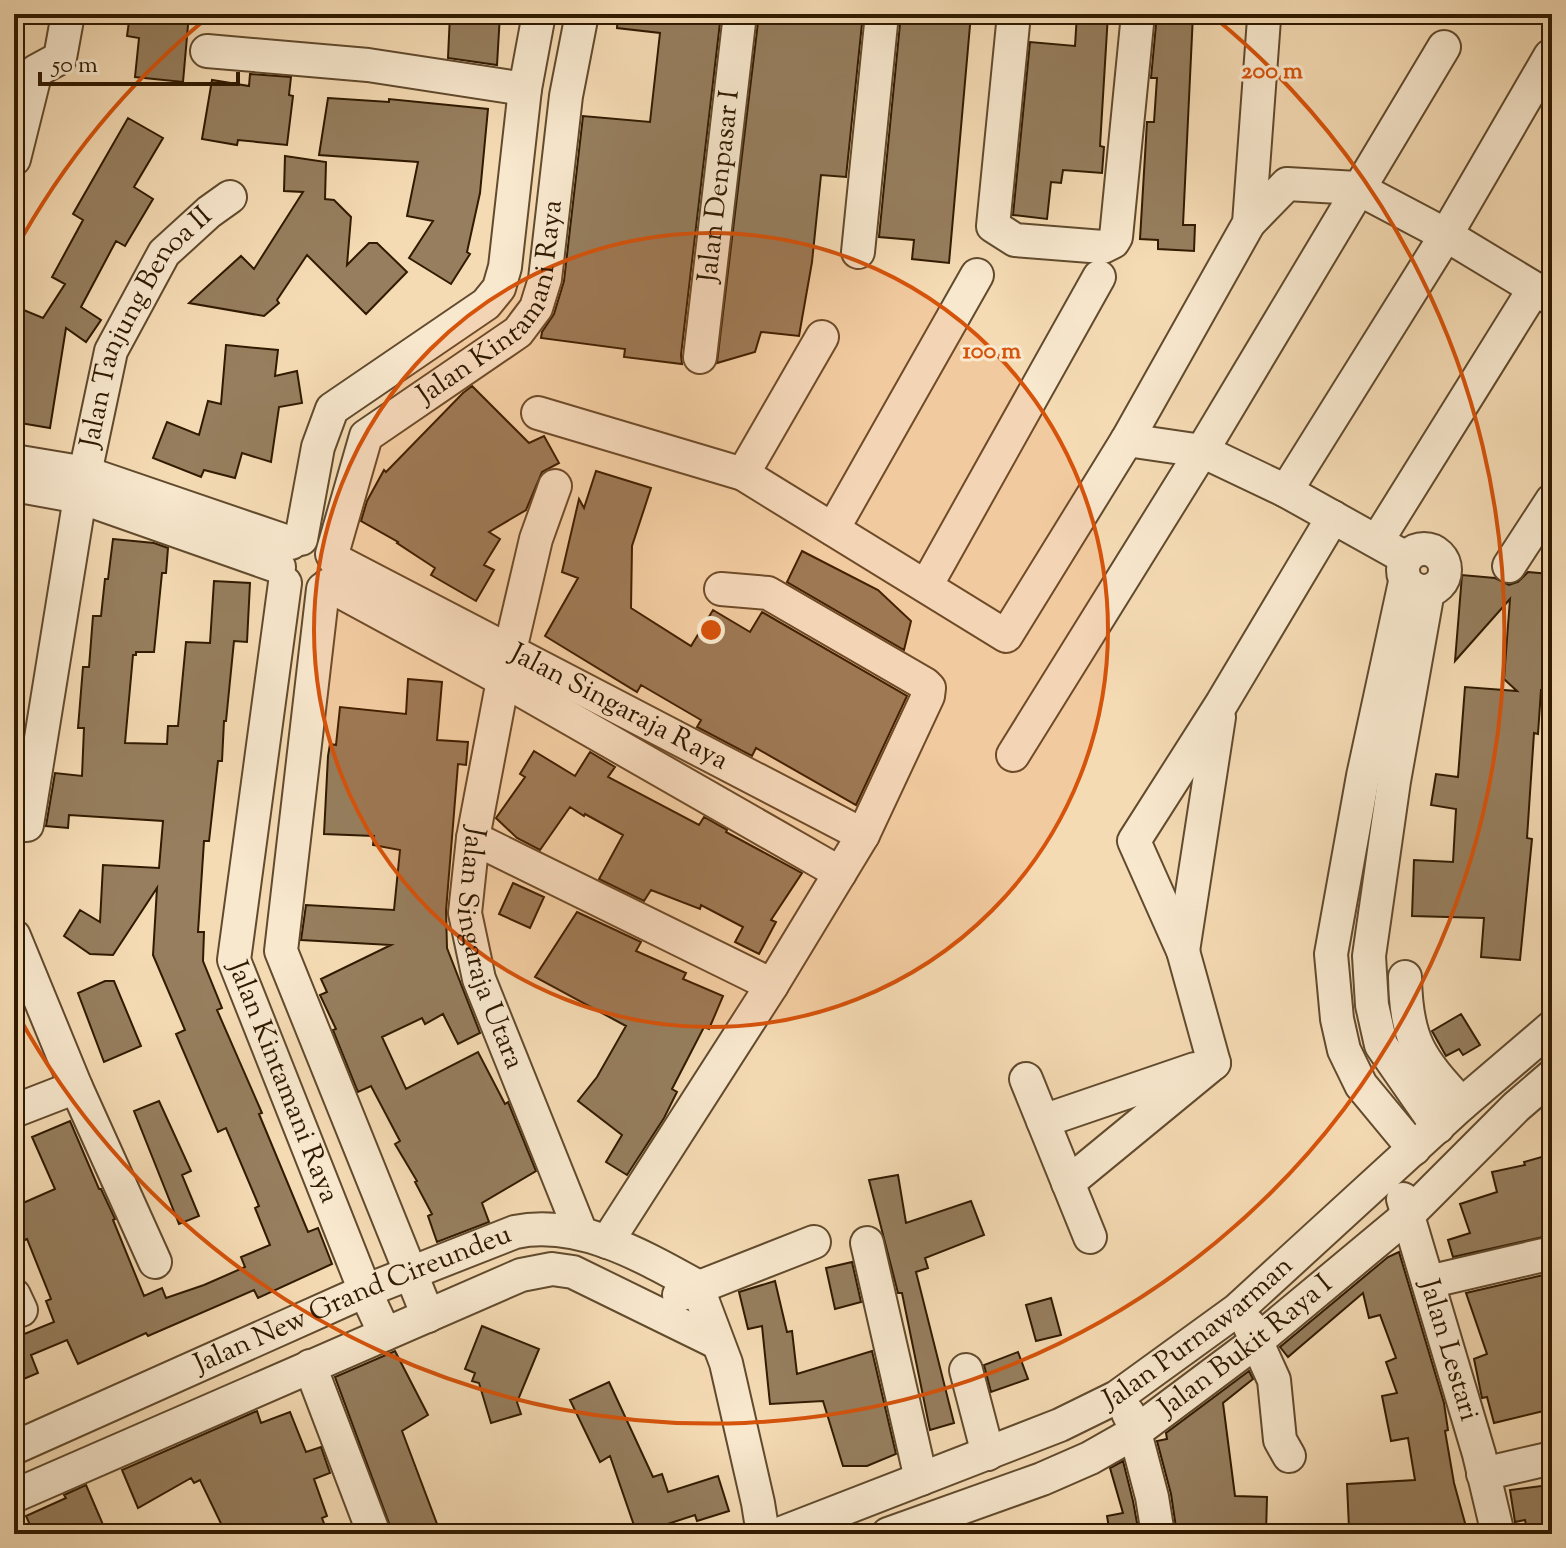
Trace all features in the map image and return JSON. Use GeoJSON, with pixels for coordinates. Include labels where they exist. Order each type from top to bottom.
{"type":"FeatureCollection","features":[{"type":"Feature","properties":{"kind":"street"},"geometry":{"type":"LineString","coordinates":[[14,159],[36,71],[60,58],[68,14]]}},
{"type":"Feature","properties":{"kind":"street","name":"Jalan Kintamani Raya"},"geometry":{"type":"LineString","coordinates":[[385,1334],[365,1291],[234,960],[289,558],[318,447],[332,409],[486,304],[499,288],[505,267],[525,89],[539,14]]}},
{"type":"Feature","properties":{"kind":"street","name":"Jalan Kintamani Raya"},"geometry":{"type":"LineString","coordinates":[[428,1316],[281,951],[330,572],[366,436],[518,332],[536,308],[545,279],[566,96],[582,14]]}},
{"type":"Feature","properties":{"kind":"street","name":"Jalan Denpasar I"},"geometry":{"type":"LineString","coordinates":[[700,357],[740,14]]}},
{"type":"Feature","properties":{"kind":"street"},"geometry":{"type":"LineString","coordinates":[[858,252],[882,14]]}},
{"type":"Feature","properties":{"kind":"street"},"geometry":{"type":"LineString","coordinates":[[1014,14],[993,226],[1015,240],[1103,247],[1116,237],[1138,14]]}},
{"type":"Feature","properties":{"kind":"street"},"geometry":{"type":"LineString","coordinates":[[1249,223],[1264,19]]}},
{"type":"Feature","properties":{"kind":"street"},"geometry":{"type":"LineString","coordinates":[[1013,755],[1202,451],[1444,47]]}},
{"type":"Feature","properties":{"kind":"street"},"geometry":{"type":"LineString","coordinates":[[207,51],[368,65],[525,89]]}},
{"type":"Feature","properties":{"kind":"street"},"geometry":{"type":"LineString","coordinates":[[1286,491],[1446,235],[1550,56]]}},
{"type":"Feature","properties":{"kind":"street"},"geometry":{"type":"LineString","coordinates":[[1255,145],[1287,184],[1357,188],[1446,235],[1543,294],[1377,541]]}},
{"type":"Feature","properties":{"kind":"street"},"geometry":{"type":"LineString","coordinates":[[538,413],[743,474],[1006,636],[1127,440],[1249,223],[1287,184]]}},
{"type":"Feature","properties":{"kind":"street","name":"Jalan Tanjung Benoa II"},"geometry":{"type":"LineString","coordinates":[[27,825],[83,485],[111,351],[164,253],[230,197]]}},
{"type":"Feature","properties":{"kind":"street"},"geometry":{"type":"LineString","coordinates":[[833,529],[977,275]]}},
{"type":"Feature","properties":{"kind":"street"},"geometry":{"type":"LineString","coordinates":[[926,586],[1099,277]]}},
{"type":"Feature","properties":{"kind":"street"},"geometry":{"type":"LineString","coordinates":[[486,304],[518,332]]}},
{"type":"Feature","properties":{"kind":"street"},"geometry":{"type":"LineString","coordinates":[[743,474],[822,337]]}},
{"type":"Feature","properties":{"kind":"street"},"geometry":{"type":"LineString","coordinates":[[1127,440],[1202,451],[1286,491],[1377,541],[1413,577],[1379,778],[1331,954],[1337,1019],[1344,1050],[1404,1184]]}},
{"type":"Feature","properties":{"kind":"street"},"geometry":{"type":"LineString","coordinates":[[14,461],[289,558],[302,594],[313,594],[330,572]]}},
{"type":"Feature","properties":{"kind":"street"},"geometry":{"type":"LineString","coordinates":[[14,485],[83,485]]}},
{"type":"Feature","properties":{"kind":"street","name":"Jalan Singaraja Utara"},"geometry":{"type":"LineString","coordinates":[[555,486],[536,539],[506,666],[473,838],[465,913],[479,979],[594,1238]]}},
{"type":"Feature","properties":{"kind":"street"},"geometry":{"type":"LineString","coordinates":[[1509,566],[1552,500]]}},
{"type":"Feature","properties":{"kind":"street"},"geometry":{"type":"LineString","coordinates":[[1214,1063],[1183,951],[1134,841],[1222,703],[1333,517]]}},
{"type":"Feature","properties":{"kind":"street","name":"Jalan Singaraja Raya"},"geometry":{"type":"LineString","coordinates":[[289,558],[319,541],[330,572],[506,666],[713,757],[863,835]]}},
{"type":"Feature","properties":{"kind":"street"},"geometry":{"type":"LineString","coordinates":[[594,1238],[772,985],[863,835],[928,696],[929,688],[768,593],[721,589]]}},
{"type":"Feature","properties":{"kind":"street","name":"Jalan Singaraja Raya"},"geometry":{"type":"LineString","coordinates":[[506,666],[694,790],[840,873]]}},
{"type":"Feature","properties":{"kind":"street"},"geometry":{"type":"LineString","coordinates":[[1183,951],[1222,703]]}},
{"type":"Feature","properties":{"kind":"street"},"geometry":{"type":"LineString","coordinates":[[694,790],[713,757]]}},
{"type":"Feature","properties":{"kind":"street"},"geometry":{"type":"LineString","coordinates":[[1379,778],[1369,956],[1372,1005],[1381,1045],[1438,1127]]}},
{"type":"Feature","properties":{"kind":"street"},"geometry":{"type":"LineString","coordinates":[[473,838],[772,985]]}},
{"type":"Feature","properties":{"kind":"street"},"geometry":{"type":"LineString","coordinates":[[14,936],[76,1087],[155,1262]]}},
{"type":"Feature","properties":{"kind":"street"},"geometry":{"type":"LineString","coordinates":[[1331,954],[1369,956]]}},
{"type":"Feature","properties":{"kind":"street"},"geometry":{"type":"LineString","coordinates":[[1405,977],[1405,1004],[1417,1050],[1430,1070],[1462,1104]]}},
{"type":"Feature","properties":{"kind":"street","name":"Jalan Purnawarman"},"geometry":{"type":"LineString","coordinates":[[779,1534],[1060,1425],[1127,1415],[1237,1310],[1404,1184],[1438,1127],[1552,1027]]}},
{"type":"Feature","properties":{"kind":"street"},"geometry":{"type":"LineString","coordinates":[[1043,1121],[1214,1063]]}},
{"type":"Feature","properties":{"kind":"street"},"geometry":{"type":"LineString","coordinates":[[1068,1183],[1214,1063]]}},
{"type":"Feature","properties":{"kind":"street","name":"Jalan Bukit Raya I"},"geometry":{"type":"LineString","coordinates":[[888,1534],[1042,1479],[1090,1458],[1127,1415],[1257,1341],[1404,1184],[1516,1107],[1552,1076]]}},
{"type":"Feature","properties":{"kind":"street"},"geometry":{"type":"LineString","coordinates":[[1026,1079],[1090,1237]]}},
{"type":"Feature","properties":{"kind":"street"},"geometry":{"type":"LineString","coordinates":[[14,1111],[76,1087]]}},
{"type":"Feature","properties":{"kind":"street","name":"Jalan Lestari"},"geometry":{"type":"LineString","coordinates":[[1404,1184],[1498,1534]]}},
{"type":"Feature","properties":{"kind":"street","name":"Jalan New Grand Cireundeu"},"geometry":{"type":"LineString","coordinates":[[14,1448],[365,1291],[515,1232],[534,1228],[594,1238],[659,1265],[697,1286]]}},
{"type":"Feature","properties":{"kind":"street"},"geometry":{"type":"LineString","coordinates":[[649,1308],[697,1286],[814,1242]]}},
{"type":"Feature","properties":{"kind":"street"},"geometry":{"type":"LineString","coordinates":[[867,1243],[924,1478],[940,1515]]}},
{"type":"Feature","properties":{"kind":"street"},"geometry":{"type":"LineString","coordinates":[[1428,1282],[1552,1253]]}},
{"type":"Feature","properties":{"kind":"street"},"geometry":{"type":"LineString","coordinates":[[14,1496],[521,1275],[552,1269],[573,1272],[716,1342]]}},
{"type":"Feature","properties":{"kind":"street"},"geometry":{"type":"LineString","coordinates":[[697,1286],[726,1363],[763,1534]]}},
{"type":"Feature","properties":{"kind":"street"},"geometry":{"type":"LineString","coordinates":[[1237,1310],[1254,1332],[1274,1380],[1280,1440],[1289,1456]]}},
{"type":"Feature","properties":{"kind":"street"},"geometry":{"type":"LineString","coordinates":[[310,1366],[374,1534]]}},
{"type":"Feature","properties":{"kind":"street"},"geometry":{"type":"LineString","coordinates":[[966,1370],[988,1454]]}},
{"type":"Feature","properties":{"kind":"street"},"geometry":{"type":"LineString","coordinates":[[1127,1415],[1152,1497],[1158,1534]]}},
{"type":"Feature","properties":{"kind":"street"},"geometry":{"type":"LineString","coordinates":[[1483,1474],[1552,1458]]}},
{"type":"Feature","properties":{"kind":"building"},"geometry":{"type":"Polygon","coordinates":[[[130,14],[189,14],[183,82],[135,77],[139,38],[127,36],[130,14]]]}},
{"type":"Feature","properties":{"kind":"building"},"geometry":{"type":"Polygon","coordinates":[[[450,14],[500,14],[497,65],[448,58],[450,14]]]}},
{"type":"Feature","properties":{"kind":"building"},"geometry":{"type":"Polygon","coordinates":[[[618,14],[721,14],[682,364],[624,357],[625,349],[541,338],[554,314],[564,281],[583,116],[650,122],[660,33],[617,28],[618,14]]]}},
{"type":"Feature","properties":{"kind":"building"},"geometry":{"type":"Polygon","coordinates":[[[759,14],[863,14],[846,177],[821,175],[812,262],[799,336],[761,332],[755,352],[717,363],[759,14]]]}},
{"type":"Feature","properties":{"kind":"building"},"geometry":{"type":"Polygon","coordinates":[[[901,14],[971,14],[949,263],[912,259],[914,240],[879,237],[901,14]]]}},
{"type":"Feature","properties":{"kind":"building"},"geometry":{"type":"Polygon","coordinates":[[[1077,14],[1108,14],[1100,146],[1104,147],[1102,173],[1063,170],[1061,183],[1051,182],[1047,219],[1013,215],[1030,42],[1075,46],[1077,14]]]}},
{"type":"Feature","properties":{"kind":"building"},"geometry":{"type":"Polygon","coordinates":[[[1157,14],[1193,14],[1183,225],[1195,225],[1194,251],[1158,249],[1158,240],[1140,239],[1147,122],[1154,122],[1157,78],[1151,78],[1157,14]]]}},
{"type":"Feature","properties":{"kind":"building"},"geometry":{"type":"Polygon","coordinates":[[[250,74],[291,77],[289,95],[293,96],[287,145],[238,140],[237,145],[202,139],[212,80],[249,86],[250,74]]]}},
{"type":"Feature","properties":{"kind":"building"},"geometry":{"type":"Polygon","coordinates":[[[328,98],[389,102],[389,99],[488,109],[480,193],[467,252],[470,254],[451,284],[409,258],[433,221],[407,216],[418,162],[319,155],[328,98]]]}},
{"type":"Feature","properties":{"kind":"building"},"geometry":{"type":"Polygon","coordinates":[[[128,118],[163,138],[134,187],[153,199],[125,246],[116,241],[81,307],[101,320],[86,342],[66,328],[50,428],[14,422],[14,306],[43,318],[65,284],[52,277],[83,220],[73,214],[128,118]]]}},
{"type":"Feature","properties":{"kind":"building"},"geometry":{"type":"Polygon","coordinates":[[[285,156],[326,162],[325,199],[334,200],[351,217],[347,265],[369,243],[377,243],[407,272],[366,314],[307,255],[277,300],[279,303],[264,316],[189,303],[241,256],[254,269],[303,192],[284,191],[285,156]]]}},
{"type":"Feature","properties":{"kind":"building"},"geometry":{"type":"Polygon","coordinates":[[[226,345],[278,350],[275,376],[297,371],[302,403],[279,407],[271,462],[242,453],[235,478],[204,470],[201,477],[153,458],[167,422],[199,435],[208,401],[221,404],[226,345]]]}},
{"type":"Feature","properties":{"kind":"building"},"geometry":{"type":"Polygon","coordinates":[[[472,386],[529,443],[544,436],[559,463],[542,472],[526,510],[489,532],[500,539],[484,565],[494,570],[476,601],[431,575],[435,568],[361,521],[367,501],[384,470],[386,472],[472,386]]]}},
{"type":"Feature","properties":{"kind":"building"},"geometry":{"type":"Polygon","coordinates":[[[596,471],[651,488],[632,546],[631,608],[691,646],[713,610],[750,632],[762,612],[907,696],[856,805],[756,748],[752,756],[697,727],[701,720],[641,685],[637,692],[545,636],[578,578],[562,572],[579,499],[584,508],[596,471]]]}},
{"type":"Feature","properties":{"kind":"building"},"geometry":{"type":"Polygon","coordinates":[[[113,539],[154,543],[168,548],[166,573],[162,573],[154,652],[136,652],[133,655],[125,743],[167,744],[168,726],[178,726],[186,642],[210,643],[214,581],[250,583],[247,642],[234,641],[222,761],[218,761],[209,841],[204,841],[198,932],[204,932],[203,961],[222,1008],[217,1010],[262,1113],[259,1114],[308,1232],[318,1228],[332,1264],[258,1298],[254,1290],[78,1364],[67,1340],[31,1355],[38,1373],[14,1383],[14,1327],[22,1335],[54,1322],[46,1301],[51,1299],[27,1239],[23,1241],[14,1221],[14,1207],[55,1189],[32,1137],[70,1121],[115,1219],[144,1296],[162,1288],[166,1298],[204,1285],[245,1267],[241,1257],[270,1245],[255,1208],[259,1206],[226,1128],[218,1132],[176,1034],[185,1030],[153,955],[157,888],[113,955],[90,954],[64,936],[80,910],[100,922],[103,865],[159,868],[163,821],[69,815],[68,828],[46,826],[55,773],[82,776],[84,728],[78,728],[83,667],[89,667],[93,616],[101,616],[113,539]]]}},
{"type":"Feature","properties":{"kind":"building"},"geometry":{"type":"Polygon","coordinates":[[[802,551],[878,590],[911,621],[904,650],[787,582],[802,551]]]}},
{"type":"Feature","properties":{"kind":"building"},"geometry":{"type":"Polygon","coordinates":[[[1528,572],[1550,574],[1552,577],[1552,639],[1551,654],[1547,654],[1544,690],[1541,690],[1538,734],[1534,733],[1527,838],[1532,839],[1520,960],[1481,957],[1484,918],[1412,916],[1414,860],[1453,862],[1456,809],[1431,805],[1436,774],[1458,777],[1465,687],[1517,691],[1504,679],[1510,599],[1455,661],[1462,575],[1495,578],[1509,585],[1518,582],[1528,572]]]}},
{"type":"Feature","properties":{"kind":"building"},"geometry":{"type":"Polygon","coordinates":[[[408,679],[442,682],[437,740],[468,742],[466,765],[458,764],[446,911],[447,948],[480,1033],[458,1044],[443,1014],[425,1024],[422,1018],[382,1037],[406,1089],[478,1052],[505,1104],[508,1102],[536,1171],[482,1203],[489,1222],[437,1242],[428,1216],[432,1214],[395,1144],[400,1141],[371,1086],[358,1092],[333,1030],[336,1029],[320,995],[327,992],[321,979],[391,945],[301,940],[306,905],[394,910],[400,850],[373,845],[374,836],[324,834],[328,756],[330,744],[336,745],[340,707],[406,714],[408,679]]]}},
{"type":"Feature","properties":{"kind":"building"},"geometry":{"type":"Polygon","coordinates":[[[534,751],[575,776],[590,752],[615,767],[608,777],[699,825],[704,817],[802,873],[771,920],[776,922],[759,954],[735,942],[743,927],[701,905],[700,909],[651,890],[644,901],[599,879],[623,835],[585,814],[570,807],[540,850],[517,838],[496,818],[525,777],[520,774],[534,751]]]}},
{"type":"Feature","properties":{"kind":"building"},"geometry":{"type":"Polygon","coordinates":[[[513,883],[544,897],[530,928],[499,914],[513,883]]]}},
{"type":"Feature","properties":{"kind":"building"},"geometry":{"type":"Polygon","coordinates":[[[577,912],[641,942],[636,951],[686,973],[683,979],[723,996],[709,1029],[704,1027],[672,1089],[677,1092],[664,1118],[627,1175],[606,1162],[622,1135],[578,1101],[597,1077],[626,1026],[535,977],[577,912]]]}},
{"type":"Feature","properties":{"kind":"building"},"geometry":{"type":"Polygon","coordinates":[[[105,981],[114,981],[141,1046],[104,1062],[78,993],[105,981]]]}},
{"type":"Feature","properties":{"kind":"building"},"geometry":{"type":"Polygon","coordinates":[[[1461,1014],[1480,1045],[1463,1055],[1459,1049],[1446,1056],[1432,1031],[1461,1014]]]}},
{"type":"Feature","properties":{"kind":"building"},"geometry":{"type":"Polygon","coordinates":[[[159,1101],[191,1171],[182,1175],[199,1216],[179,1224],[134,1111],[159,1101]]]}},
{"type":"Feature","properties":{"kind":"building"},"geometry":{"type":"Polygon","coordinates":[[[1552,1154],[1552,1235],[1453,1257],[1448,1240],[1470,1233],[1460,1204],[1497,1192],[1492,1172],[1525,1165],[1524,1162],[1552,1154]]]}},
{"type":"Feature","properties":{"kind":"building"},"geometry":{"type":"Polygon","coordinates":[[[898,1175],[906,1223],[971,1201],[984,1235],[925,1258],[928,1268],[916,1272],[954,1423],[930,1430],[902,1293],[898,1293],[869,1180],[898,1175]]]}},
{"type":"Feature","properties":{"kind":"building"},"geometry":{"type":"Polygon","coordinates":[[[1399,1252],[1444,1403],[1448,1430],[1445,1431],[1454,1483],[1468,1534],[1406,1534],[1404,1525],[1349,1528],[1347,1484],[1415,1480],[1408,1438],[1391,1441],[1382,1396],[1397,1393],[1386,1362],[1396,1358],[1380,1315],[1369,1318],[1363,1293],[1288,1357],[1280,1347],[1388,1257],[1399,1252]]]}},
{"type":"Feature","properties":{"kind":"building"},"geometry":{"type":"Polygon","coordinates":[[[852,1262],[861,1302],[835,1309],[826,1268],[852,1262]]]}},
{"type":"Feature","properties":{"kind":"building"},"geometry":{"type":"Polygon","coordinates":[[[1552,1273],[1552,1409],[1494,1423],[1487,1397],[1482,1398],[1474,1359],[1487,1354],[1466,1293],[1552,1273]]]}},
{"type":"Feature","properties":{"kind":"building"},"geometry":{"type":"Polygon","coordinates":[[[775,1281],[787,1332],[792,1331],[797,1374],[872,1351],[896,1454],[867,1466],[843,1466],[823,1401],[770,1404],[762,1326],[748,1329],[739,1292],[775,1281]]]}},
{"type":"Feature","properties":{"kind":"building"},"geometry":{"type":"Polygon","coordinates":[[[1051,1298],[1061,1335],[1036,1341],[1026,1305],[1051,1298]]]}},
{"type":"Feature","properties":{"kind":"building"},"geometry":{"type":"Polygon","coordinates":[[[482,1326],[539,1349],[517,1402],[521,1414],[491,1423],[479,1383],[472,1381],[475,1373],[465,1369],[482,1326]]]}},
{"type":"Feature","properties":{"kind":"building"},"geometry":{"type":"Polygon","coordinates":[[[395,1351],[428,1415],[402,1431],[437,1524],[410,1534],[393,1534],[335,1377],[395,1351]]]}},
{"type":"Feature","properties":{"kind":"building"},"geometry":{"type":"Polygon","coordinates":[[[1018,1352],[1028,1379],[991,1392],[984,1365],[1018,1352]]]}},
{"type":"Feature","properties":{"kind":"building"},"geometry":{"type":"Polygon","coordinates":[[[1249,1371],[1253,1379],[1223,1403],[1235,1496],[1267,1497],[1266,1534],[1177,1534],[1171,1494],[1157,1441],[1167,1439],[1166,1433],[1249,1371]]]}},
{"type":"Feature","properties":{"kind":"building"},"geometry":{"type":"Polygon","coordinates":[[[609,1382],[653,1477],[662,1474],[668,1492],[718,1476],[729,1511],[697,1521],[695,1515],[637,1534],[610,1456],[600,1462],[570,1400],[609,1382]]]}},
{"type":"Feature","properties":{"kind":"building"},"geometry":{"type":"Polygon","coordinates":[[[257,1411],[261,1423],[290,1412],[306,1452],[321,1447],[330,1473],[314,1479],[327,1516],[322,1518],[328,1534],[226,1534],[200,1480],[194,1483],[191,1478],[138,1508],[122,1470],[257,1411]]]}},
{"type":"Feature","properties":{"kind":"building"},"geometry":{"type":"Polygon","coordinates":[[[1123,1461],[1139,1534],[1110,1534],[1107,1516],[1123,1513],[1110,1468],[1123,1461]]]}},
{"type":"Feature","properties":{"kind":"building"},"geometry":{"type":"Polygon","coordinates":[[[86,1485],[107,1534],[34,1534],[26,1516],[86,1485]]]}},
{"type":"Feature","properties":{"kind":"building"},"geometry":{"type":"Polygon","coordinates":[[[1549,1485],[1551,1534],[1528,1534],[1525,1520],[1515,1522],[1510,1490],[1549,1485]]]}}]}
